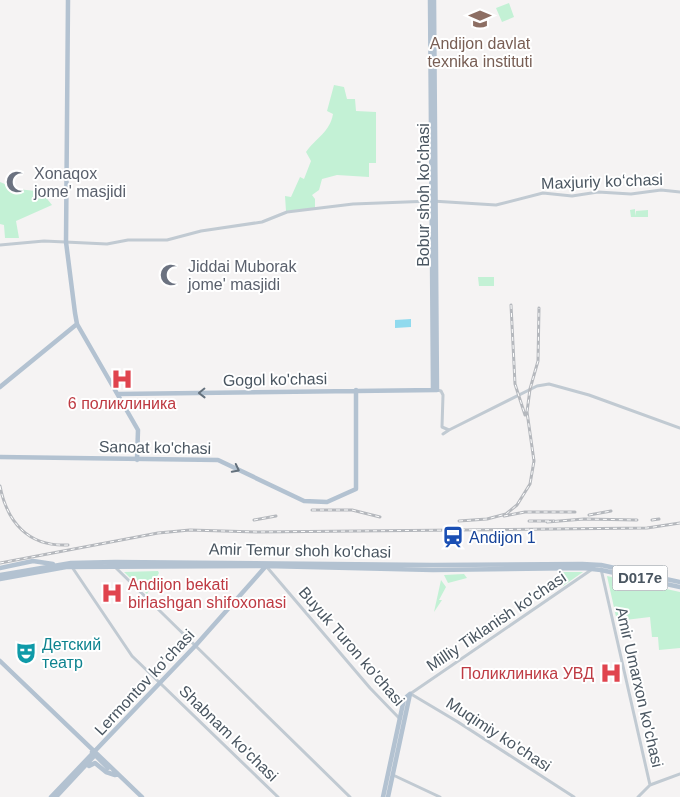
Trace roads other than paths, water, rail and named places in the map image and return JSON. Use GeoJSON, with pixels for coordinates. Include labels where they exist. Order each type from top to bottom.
{"type":"FeatureCollection","features":[{"type":"Feature","properties":{"kind":"main road"},"geometry":{"type":"LineString","coordinates":[[68,0],[66,242],[77,324],[138,430],[136,460]]}},
{"type":"Feature","properties":{"kind":"main road","name":"Bobur shoh ko'chasi"},"geometry":{"type":"LineString","coordinates":[[432,0],[435,389]]}},
{"type":"Feature","properties":{"kind":"main road"},"geometry":{"type":"LineString","coordinates":[[0,387],[77,324]]}},
{"type":"Feature","properties":{"kind":"main road","name":"Gogol ko'chasi"},"geometry":{"type":"LineString","coordinates":[[119,394],[435,389]]}},
{"type":"Feature","properties":{"kind":"main road","name":"Sanoat ko'chasi"},"geometry":{"type":"LineString","coordinates":[[0,457],[218,460],[304,501],[327,502],[356,489],[356,390]]}},
{"type":"Feature","properties":{"kind":"main road"},"geometry":{"type":"LineString","coordinates":[[0,569],[33,562],[57,565]]}},
{"type":"Feature","properties":{"kind":"main road","name":"Amir Temur shoh ko'chasi"},"geometry":{"type":"LineString","coordinates":[[0,579],[57,565],[123,562],[433,568],[592,566],[601,568]]}},
{"type":"Feature","properties":{"kind":"main road","name":"Amir Temur shoh ko'chasi"},"geometry":{"type":"LineString","coordinates":[[0,575],[72,567],[266,564]]}},
{"type":"Feature","properties":{"kind":"main road","name":"Lermontov ko’chasi"},"geometry":{"type":"LineString","coordinates":[[51,797],[196,645],[266,564]]}},
{"type":"Feature","properties":{"kind":"main road"},"geometry":{"type":"LineString","coordinates":[[0,569],[20,566],[28,572]]}},
{"type":"Feature","properties":{"kind":"main road","name":"D017e"},"geometry":{"type":"LineString","coordinates":[[601,568],[680,582]]}},
{"type":"Feature","properties":{"kind":"main road"},"geometry":{"type":"LineString","coordinates":[[0,661],[142,797]]}},
{"type":"Feature","properties":{"kind":"main road"},"geometry":{"type":"LineString","coordinates":[[0,666],[96,752],[115,775],[138,797]]}},
{"type":"Feature","properties":{"kind":"main road"},"geometry":{"type":"LineString","coordinates":[[383,797],[404,699],[410,694]]}},
{"type":"Feature","properties":{"kind":"main road"},"geometry":{"type":"LineString","coordinates":[[388,797],[410,694]]}},
{"type":"Feature","properties":{"kind":"main road","name":"Lermontov ko’chasi"},"geometry":{"type":"LineString","coordinates":[[56,797],[96,752]]}},
{"type":"Feature","properties":{"kind":"main road"},"geometry":{"type":"LineString","coordinates":[[74,778],[94,763],[106,772],[115,775]]}},
{"type":"Feature","properties":{"kind":"street","name":"Maxjuriy koʻchasi"},"geometry":{"type":"LineString","coordinates":[[0,245],[66,242],[106,244],[138,240],[167,240],[201,231],[262,222],[292,211],[353,204],[434,201],[496,205],[543,193],[576,196],[598,192],[631,194],[661,190],[680,192]]}},
{"type":"Feature","properties":{"kind":"street"},"geometry":{"type":"LineString","coordinates":[[443,434],[537,386],[549,384],[592,396],[680,428]]}},
{"type":"Feature","properties":{"kind":"street"},"geometry":{"type":"LineString","coordinates":[[435,389],[441,391],[443,395],[442,427],[449,430]]}},
{"type":"Feature","properties":{"kind":"street","name":"Buyuk Turon ko'chasi"},"geometry":{"type":"LineString","coordinates":[[266,564],[370,688],[400,719]]}},
{"type":"Feature","properties":{"kind":"street"},"geometry":{"type":"LineString","coordinates":[[114,566],[350,797]]}},
{"type":"Feature","properties":{"kind":"street","name":"Milliy Tiklanish ko'chasi"},"geometry":{"type":"LineString","coordinates":[[410,694],[592,566]]}},
{"type":"Feature","properties":{"kind":"street","name":"Shabnam ko'chasi"},"geometry":{"type":"LineString","coordinates":[[72,567],[132,656],[278,797]]}},
{"type":"Feature","properties":{"kind":"street","name":"Amir Umarxon ko'chasi"},"geometry":{"type":"LineString","coordinates":[[601,568],[650,785]]}},
{"type":"Feature","properties":{"kind":"street","name":"Muqimiy ko'chasi"},"geometry":{"type":"LineString","coordinates":[[410,694],[458,722],[574,797]]}},
{"type":"Feature","properties":{"kind":"street"},"geometry":{"type":"LineString","coordinates":[[638,797],[650,785],[680,774]]}},
{"type":"Feature","properties":{"kind":"street"},"geometry":{"type":"LineString","coordinates":[[393,775],[440,797]]}},
{"type":"Feature","properties":{"kind":"water"},"geometry":{"type":"Polygon","coordinates":[[[411,319],[411,327],[395,328],[395,320],[411,319]]]}},
{"type":"Feature","properties":{"kind":"railway"},"geometry":{"type":"LineString","coordinates":[[511,305],[515,384],[525,415]]}},
{"type":"Feature","properties":{"kind":"railway"},"geometry":{"type":"LineString","coordinates":[[459,521],[487,519],[506,514],[517,505],[530,484],[534,461],[527,412],[530,389],[538,361],[539,308]]}},
{"type":"Feature","properties":{"kind":"railway"},"geometry":{"type":"LineString","coordinates":[[0,486],[8,511],[22,530],[41,542],[54,545],[68,545]]}},
{"type":"Feature","properties":{"kind":"railway"},"geometry":{"type":"LineString","coordinates":[[312,510],[352,510],[380,517]]}},
{"type":"Feature","properties":{"kind":"railway"},"geometry":{"type":"LineString","coordinates":[[589,515],[611,511]]}},
{"type":"Feature","properties":{"kind":"railway"},"geometry":{"type":"LineString","coordinates":[[504,516],[525,512],[575,512]]}},
{"type":"Feature","properties":{"kind":"railway"},"geometry":{"type":"LineString","coordinates":[[254,520],[276,516]]}},
{"type":"Feature","properties":{"kind":"railway"},"geometry":{"type":"LineString","coordinates":[[547,522],[584,519],[637,520]]}},
{"type":"Feature","properties":{"kind":"railway"},"geometry":{"type":"LineString","coordinates":[[652,520],[659,519]]}},
{"type":"Feature","properties":{"kind":"railway"},"geometry":{"type":"LineString","coordinates":[[529,521],[554,521]]}},
{"type":"Feature","properties":{"kind":"railway"},"geometry":{"type":"LineString","coordinates":[[0,563],[158,533],[190,530],[257,532],[647,528],[680,523]]}},
{"type":"Feature","properties":{"kind":"place","name":"Andijon davlat texnika instituti"},"geometry":{"type":"Point","coordinates":[480,19]}},
{"type":"Feature","properties":{"kind":"place","name":"Xonaqox jome' masjidi"},"geometry":{"type":"Point","coordinates":[17,182]}},
{"type":"Feature","properties":{"kind":"place","name":"Jiddai Muborak jome' masjidi"},"geometry":{"type":"Point","coordinates":[171,275]}},
{"type":"Feature","properties":{"kind":"place","name":"6 поликлиника"},"geometry":{"type":"Point","coordinates":[122,379]}},
{"type":"Feature","properties":{"kind":"place","name":"Andijon 1"},"geometry":{"type":"Point","coordinates":[453,537]}},
{"type":"Feature","properties":{"kind":"place","name":"Аndijon bekati birlashgan shifoxonasi"},"geometry":{"type":"Point","coordinates":[112,593]}},
{"type":"Feature","properties":{"kind":"place","name":"Детский театр"},"geometry":{"type":"Point","coordinates":[26,653]}},
{"type":"Feature","properties":{"kind":"place","name":"Поликлиника УВД"},"geometry":{"type":"Point","coordinates":[611,673]}}]}
